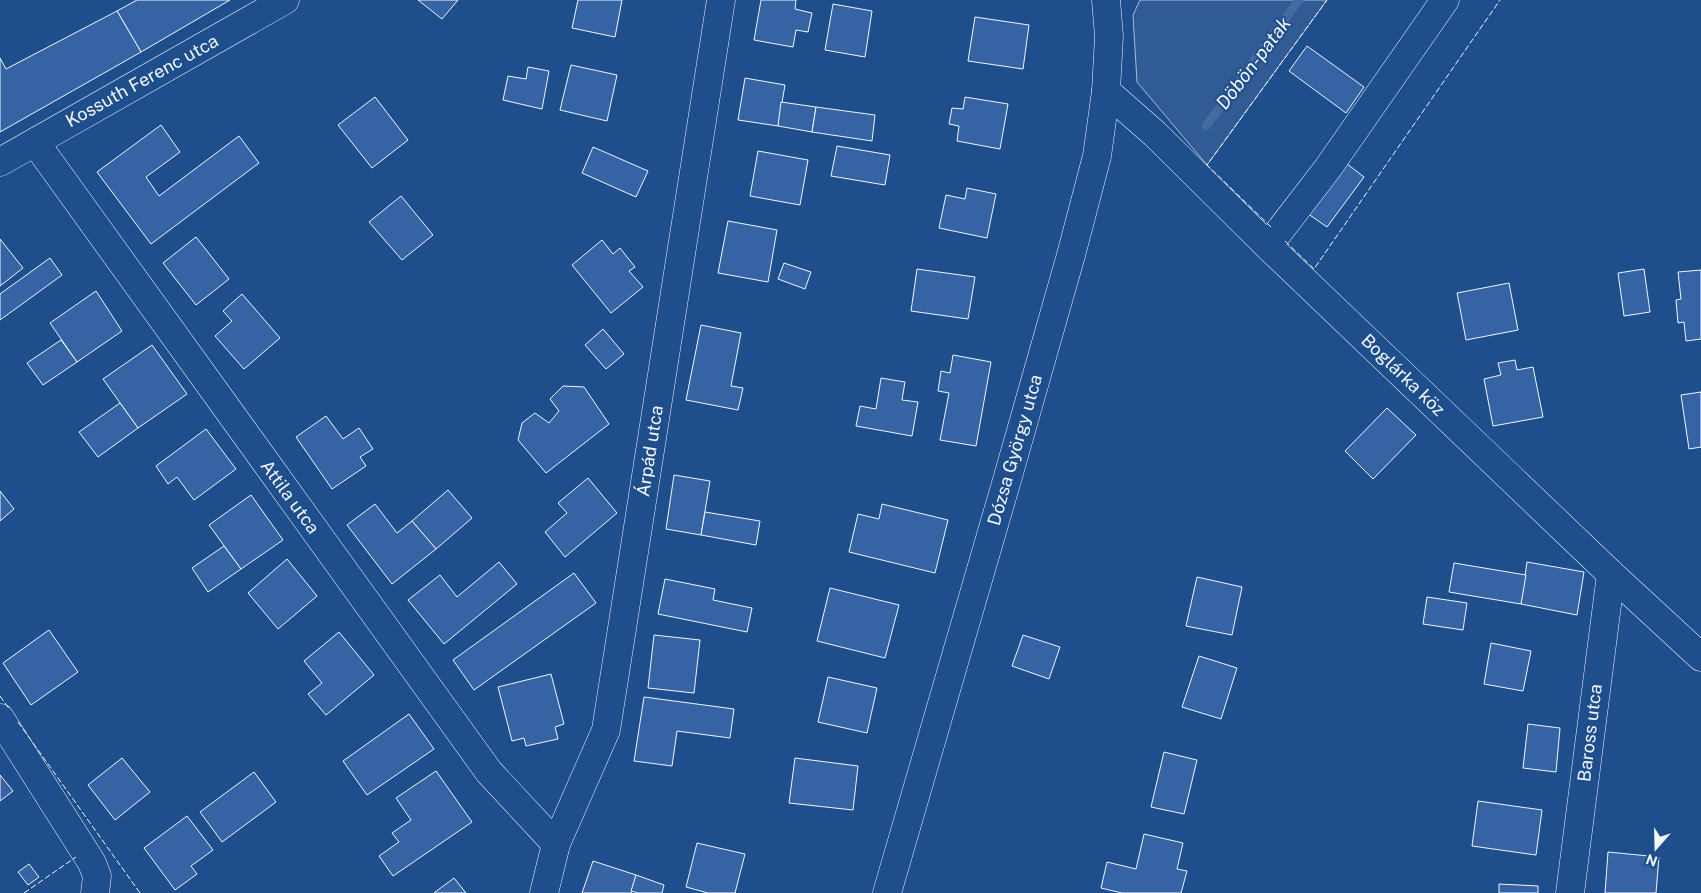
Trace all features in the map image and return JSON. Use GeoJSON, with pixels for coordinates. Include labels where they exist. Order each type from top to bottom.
{"type":"FeatureCollection","features":[{"type":"Feature","properties":{"kind":"street","name":"Kossuth Ferenc utca"},"geometry":{"type":"LineString","coordinates":[[0,162],[285,0]]}},
{"type":"Feature","properties":{"kind":"street","name":"Árpád utca"},"geometry":{"type":"LineString","coordinates":[[544,893],[556,844],[606,730],[721,0]]}},
{"type":"Feature","properties":{"kind":"street","name":"Dózsa György utca"},"geometry":{"type":"LineString","coordinates":[[887,893],[1071,255],[1097,156],[1106,92],[1109,36],[1106,0]]}},
{"type":"Feature","properties":{"kind":"street"},"geometry":{"type":"LineString","coordinates":[[1278,233],[1328,168],[1445,0]]}},
{"type":"Feature","properties":{"kind":"street","name":"Boglárka köz"},"geometry":{"type":"LineString","coordinates":[[1106,92],[1154,134],[1276,254],[1611,574],[1701,657]]}},
{"type":"Feature","properties":{"kind":"street","name":"Attila utca"},"geometry":{"type":"LineString","coordinates":[[35,142],[488,772],[556,844]]}},
{"type":"Feature","properties":{"kind":"street","name":"Baross utca"},"geometry":{"type":"LineString","coordinates":[[1570,893],[1611,574]]}},
{"type":"Feature","properties":{"kind":"street"},"geometry":{"type":"LineString","coordinates":[[0,718],[92,863],[97,876],[96,893]]}},
{"type":"Feature","properties":{"kind":"shaded area"},"geometry":{"type":"Polygon","coordinates":[[[1140,0],[1327,0],[1207,165],[1137,82],[1133,15],[1140,0]]]}},
{"type":"Feature","properties":{"kind":"building"},"geometry":{"type":"Polygon","coordinates":[[[137,0],[230,0],[141,52],[117,11],[137,0]]]}},
{"type":"Feature","properties":{"kind":"building"},"geometry":{"type":"Polygon","coordinates":[[[418,0],[458,0],[442,19],[418,0]]]}},
{"type":"Feature","properties":{"kind":"building"},"geometry":{"type":"Polygon","coordinates":[[[578,0],[622,0],[615,37],[572,28],[578,0]]]}},
{"type":"Feature","properties":{"kind":"building"},"geometry":{"type":"Polygon","coordinates":[[[761,0],[796,0],[795,9],[812,13],[808,32],[796,30],[793,47],[754,40],[761,0]]]}},
{"type":"Feature","properties":{"kind":"building"},"geometry":{"type":"Polygon","coordinates":[[[833,4],[872,11],[865,57],[825,50],[833,4]]]}},
{"type":"Feature","properties":{"kind":"building"},"geometry":{"type":"Polygon","coordinates":[[[117,11],[141,52],[0,132],[0,58],[6,69],[117,11]]]}},
{"type":"Feature","properties":{"kind":"building"},"geometry":{"type":"Polygon","coordinates":[[[975,17],[1029,25],[1023,69],[968,61],[975,17]]]}},
{"type":"Feature","properties":{"kind":"building"},"geometry":{"type":"Polygon","coordinates":[[[1307,46],[1364,87],[1346,113],[1289,71],[1307,46]]]}},
{"type":"Feature","properties":{"kind":"building"},"geometry":{"type":"Polygon","coordinates":[[[571,65],[617,75],[607,121],[560,110],[571,65]]]}},
{"type":"Feature","properties":{"kind":"building"},"geometry":{"type":"Polygon","coordinates":[[[528,67],[549,71],[542,109],[503,100],[508,76],[526,79],[528,67]]]}},
{"type":"Feature","properties":{"kind":"building"},"geometry":{"type":"Polygon","coordinates":[[[745,78],[785,85],[778,126],[738,120],[745,78]]]}},
{"type":"Feature","properties":{"kind":"building"},"geometry":{"type":"Polygon","coordinates":[[[375,97],[408,140],[372,168],[338,125],[375,97]]]}},
{"type":"Feature","properties":{"kind":"building"},"geometry":{"type":"Polygon","coordinates":[[[965,97],[1008,104],[1000,149],[957,141],[959,126],[949,124],[952,108],[963,109],[965,97]]]}},
{"type":"Feature","properties":{"kind":"building"},"geometry":{"type":"Polygon","coordinates":[[[781,102],[816,107],[812,132],[778,126],[781,102]]]}},
{"type":"Feature","properties":{"kind":"building"},"geometry":{"type":"Polygon","coordinates":[[[816,107],[875,115],[872,141],[812,132],[816,107]]]}},
{"type":"Feature","properties":{"kind":"building"},"geometry":{"type":"Polygon","coordinates":[[[161,125],[180,152],[146,177],[159,196],[239,136],[259,163],[151,244],[97,172],[161,125]]]}},
{"type":"Feature","properties":{"kind":"building"},"geometry":{"type":"Polygon","coordinates":[[[837,146],[890,155],[885,185],[831,176],[837,146]]]}},
{"type":"Feature","properties":{"kind":"building"},"geometry":{"type":"Polygon","coordinates":[[[593,147],[648,171],[636,197],[582,173],[593,147]]]}},
{"type":"Feature","properties":{"kind":"building"},"geometry":{"type":"Polygon","coordinates":[[[758,151],[808,160],[800,205],[750,196],[758,151]]]}},
{"type":"Feature","properties":{"kind":"building"},"geometry":{"type":"Polygon","coordinates":[[[1342,160],[1364,177],[1327,227],[1304,211],[1342,160]]]}},
{"type":"Feature","properties":{"kind":"building"},"geometry":{"type":"Polygon","coordinates":[[[967,188],[996,194],[987,238],[939,228],[946,195],[965,199],[967,188]]]}},
{"type":"Feature","properties":{"kind":"building"},"geometry":{"type":"Polygon","coordinates":[[[401,196],[433,235],[402,260],[369,222],[401,196]]]}},
{"type":"Feature","properties":{"kind":"building"},"geometry":{"type":"Polygon","coordinates":[[[728,221],[777,230],[768,282],[718,273],[728,221]]]}},
{"type":"Feature","properties":{"kind":"building"},"geometry":{"type":"Polygon","coordinates":[[[196,237],[229,279],[196,305],[163,263],[196,237]]]}},
{"type":"Feature","properties":{"kind":"building"},"geometry":{"type":"Polygon","coordinates":[[[0,239],[23,268],[0,286],[0,239]]]}},
{"type":"Feature","properties":{"kind":"building"},"geometry":{"type":"Polygon","coordinates":[[[602,240],[613,254],[620,248],[635,267],[629,271],[643,287],[611,313],[572,265],[602,240]]]}},
{"type":"Feature","properties":{"kind":"building"},"geometry":{"type":"Polygon","coordinates":[[[50,258],[62,275],[0,320],[0,294],[50,258]]]}},
{"type":"Feature","properties":{"kind":"building"},"geometry":{"type":"Polygon","coordinates":[[[784,263],[811,272],[805,289],[778,279],[784,263]]]}},
{"type":"Feature","properties":{"kind":"building"},"geometry":{"type":"Polygon","coordinates":[[[917,269],[975,277],[968,319],[911,311],[917,269]]]}},
{"type":"Feature","properties":{"kind":"building"},"geometry":{"type":"Polygon","coordinates":[[[1644,269],[1650,312],[1624,316],[1618,273],[1644,269]]]}},
{"type":"Feature","properties":{"kind":"building"},"geometry":{"type":"Polygon","coordinates":[[[1701,270],[1701,339],[1686,341],[1684,322],[1678,323],[1676,300],[1681,299],[1678,272],[1701,270]]]}},
{"type":"Feature","properties":{"kind":"building"},"geometry":{"type":"Polygon","coordinates":[[[1509,283],[1518,330],[1466,340],[1457,293],[1509,283]]]}},
{"type":"Feature","properties":{"kind":"building"},"geometry":{"type":"Polygon","coordinates":[[[96,291],[122,331],[77,362],[50,323],[96,291]]]}},
{"type":"Feature","properties":{"kind":"building"},"geometry":{"type":"Polygon","coordinates":[[[242,294],[280,338],[244,369],[215,336],[232,321],[223,311],[242,294]]]}},
{"type":"Feature","properties":{"kind":"building"},"geometry":{"type":"Polygon","coordinates":[[[701,325],[741,333],[731,386],[743,388],[738,410],[686,400],[701,325]]]}},
{"type":"Feature","properties":{"kind":"building"},"geometry":{"type":"Polygon","coordinates":[[[603,329],[624,354],[606,369],[585,345],[603,329]]]}},
{"type":"Feature","properties":{"kind":"building"},"geometry":{"type":"Polygon","coordinates":[[[61,340],[77,362],[43,385],[27,363],[61,340]]]}},
{"type":"Feature","properties":{"kind":"building"},"geometry":{"type":"Polygon","coordinates":[[[152,345],[187,394],[138,428],[103,379],[152,345]]]}},
{"type":"Feature","properties":{"kind":"building"},"geometry":{"type":"Polygon","coordinates":[[[953,355],[991,362],[976,446],[940,440],[949,393],[938,391],[941,371],[950,373],[953,355]]]}},
{"type":"Feature","properties":{"kind":"building"},"geometry":{"type":"Polygon","coordinates":[[[1515,360],[1517,370],[1533,367],[1543,417],[1493,426],[1484,379],[1501,375],[1498,363],[1515,360]]]}},
{"type":"Feature","properties":{"kind":"building"},"geometry":{"type":"Polygon","coordinates":[[[881,378],[905,382],[902,400],[918,402],[912,436],[856,426],[860,406],[876,409],[881,378]]]}},
{"type":"Feature","properties":{"kind":"building"},"geometry":{"type":"Polygon","coordinates":[[[563,386],[584,387],[609,424],[546,473],[518,440],[522,423],[535,413],[549,423],[559,411],[550,399],[563,386]]]}},
{"type":"Feature","properties":{"kind":"building"},"geometry":{"type":"Polygon","coordinates":[[[1701,392],[1701,447],[1689,449],[1681,395],[1701,392]]]}},
{"type":"Feature","properties":{"kind":"building"},"geometry":{"type":"Polygon","coordinates":[[[120,403],[138,428],[98,457],[79,432],[120,403]]]}},
{"type":"Feature","properties":{"kind":"building"},"geometry":{"type":"Polygon","coordinates":[[[1387,408],[1416,435],[1373,479],[1345,451],[1387,408]]]}},
{"type":"Feature","properties":{"kind":"building"},"geometry":{"type":"Polygon","coordinates":[[[326,416],[343,439],[359,428],[373,449],[360,457],[366,466],[332,489],[296,437],[326,416]]]}},
{"type":"Feature","properties":{"kind":"building"},"geometry":{"type":"Polygon","coordinates":[[[206,429],[236,469],[194,500],[177,477],[168,484],[156,466],[206,429]]]}},
{"type":"Feature","properties":{"kind":"building"},"geometry":{"type":"Polygon","coordinates":[[[674,475],[710,481],[701,535],[666,529],[674,475]]]}},
{"type":"Feature","properties":{"kind":"building"},"geometry":{"type":"Polygon","coordinates":[[[588,478],[617,513],[565,557],[545,532],[567,513],[558,503],[588,478]]]}},
{"type":"Feature","properties":{"kind":"building"},"geometry":{"type":"Polygon","coordinates":[[[448,490],[472,518],[436,549],[412,521],[448,490]]]}},
{"type":"Feature","properties":{"kind":"building"},"geometry":{"type":"Polygon","coordinates":[[[0,491],[14,509],[0,521],[0,491]]]}},
{"type":"Feature","properties":{"kind":"building"},"geometry":{"type":"Polygon","coordinates":[[[251,495],[283,540],[241,569],[209,525],[251,495]]]}},
{"type":"Feature","properties":{"kind":"building"},"geometry":{"type":"Polygon","coordinates":[[[375,504],[397,533],[412,521],[436,549],[392,584],[347,525],[375,504]]]}},
{"type":"Feature","properties":{"kind":"building"},"geometry":{"type":"Polygon","coordinates":[[[882,504],[948,520],[935,573],[849,552],[858,514],[879,519],[882,504]]]}},
{"type":"Feature","properties":{"kind":"building"},"geometry":{"type":"Polygon","coordinates":[[[705,512],[760,521],[756,545],[701,535],[705,512]]]}},
{"type":"Feature","properties":{"kind":"building"},"geometry":{"type":"Polygon","coordinates":[[[224,546],[241,569],[208,592],[192,568],[224,546]]]}},
{"type":"Feature","properties":{"kind":"building"},"geometry":{"type":"Polygon","coordinates":[[[287,559],[317,596],[278,629],[248,593],[287,559]]]}},
{"type":"Feature","properties":{"kind":"building"},"geometry":{"type":"Polygon","coordinates":[[[499,562],[517,584],[444,644],[408,600],[440,575],[457,597],[499,562]]]}},
{"type":"Feature","properties":{"kind":"building"},"geometry":{"type":"Polygon","coordinates":[[[1527,562],[1584,572],[1577,615],[1521,604],[1527,562]]]}},
{"type":"Feature","properties":{"kind":"building"},"geometry":{"type":"Polygon","coordinates":[[[1454,563],[1526,575],[1521,604],[1449,592],[1454,563]]]}},
{"type":"Feature","properties":{"kind":"building"},"geometry":{"type":"Polygon","coordinates":[[[574,573],[596,603],[474,690],[453,660],[574,573]]]}},
{"type":"Feature","properties":{"kind":"building"},"geometry":{"type":"Polygon","coordinates":[[[1197,577],[1242,587],[1232,635],[1186,626],[1197,577]]]}},
{"type":"Feature","properties":{"kind":"building"},"geometry":{"type":"Polygon","coordinates":[[[665,579],[715,589],[713,600],[752,608],[747,632],[658,614],[665,579]]]}},
{"type":"Feature","properties":{"kind":"building"},"geometry":{"type":"Polygon","coordinates":[[[830,588],[899,605],[885,658],[817,641],[830,588]]]}},
{"type":"Feature","properties":{"kind":"building"},"geometry":{"type":"Polygon","coordinates":[[[1427,597],[1467,603],[1463,630],[1423,624],[1427,597]]]}},
{"type":"Feature","properties":{"kind":"building"},"geometry":{"type":"Polygon","coordinates":[[[49,630],[78,672],[31,705],[3,663],[49,630]]]}},
{"type":"Feature","properties":{"kind":"building"},"geometry":{"type":"Polygon","coordinates":[[[339,632],[374,675],[326,715],[308,694],[322,683],[304,661],[339,632]]]}},
{"type":"Feature","properties":{"kind":"building"},"geometry":{"type":"Polygon","coordinates":[[[654,635],[700,640],[694,693],[648,688],[654,635]]]}},
{"type":"Feature","properties":{"kind":"building"},"geometry":{"type":"Polygon","coordinates":[[[1023,635],[1060,647],[1049,679],[1012,666],[1023,635]]]}},
{"type":"Feature","properties":{"kind":"building"},"geometry":{"type":"Polygon","coordinates":[[[1491,643],[1531,651],[1523,691],[1484,684],[1491,643]]]}},
{"type":"Feature","properties":{"kind":"building"},"geometry":{"type":"Polygon","coordinates":[[[1199,656],[1237,668],[1221,719],[1182,707],[1199,656]]]}},
{"type":"Feature","properties":{"kind":"building"},"geometry":{"type":"Polygon","coordinates":[[[551,674],[564,724],[555,727],[558,739],[526,746],[524,738],[512,741],[498,687],[551,674]]]}},
{"type":"Feature","properties":{"kind":"building"},"geometry":{"type":"Polygon","coordinates":[[[828,677],[877,688],[867,733],[818,722],[828,677]]]}},
{"type":"Feature","properties":{"kind":"building"},"geometry":{"type":"Polygon","coordinates":[[[644,697],[734,709],[730,738],[677,731],[672,766],[634,761],[644,697]]]}},
{"type":"Feature","properties":{"kind":"building"},"geometry":{"type":"Polygon","coordinates":[[[409,714],[434,749],[367,795],[343,761],[409,714]]]}},
{"type":"Feature","properties":{"kind":"building"},"geometry":{"type":"Polygon","coordinates":[[[1528,724],[1560,728],[1556,772],[1523,768],[1528,724]]]}},
{"type":"Feature","properties":{"kind":"building"},"geometry":{"type":"Polygon","coordinates":[[[1164,752],[1197,760],[1184,814],[1151,807],[1164,752]]]}},
{"type":"Feature","properties":{"kind":"building"},"geometry":{"type":"Polygon","coordinates":[[[122,758],[150,792],[115,820],[88,785],[122,758]]]}},
{"type":"Feature","properties":{"kind":"building"},"geometry":{"type":"Polygon","coordinates":[[[795,758],[858,766],[853,810],[789,803],[795,758]]]}},
{"type":"Feature","properties":{"kind":"building"},"geometry":{"type":"Polygon","coordinates":[[[436,771],[472,822],[393,876],[379,856],[399,842],[392,833],[411,820],[396,798],[436,771]]]}},
{"type":"Feature","properties":{"kind":"building"},"geometry":{"type":"Polygon","coordinates":[[[254,772],[276,802],[222,842],[200,812],[254,772]]]}},
{"type":"Feature","properties":{"kind":"building"},"geometry":{"type":"Polygon","coordinates":[[[0,775],[13,791],[0,801],[0,775]]]}},
{"type":"Feature","properties":{"kind":"building"},"geometry":{"type":"Polygon","coordinates":[[[1478,801],[1542,810],[1536,855],[1472,846],[1478,801]]]}},
{"type":"Feature","properties":{"kind":"building"},"geometry":{"type":"Polygon","coordinates":[[[187,816],[213,850],[191,866],[197,874],[175,890],[144,848],[187,816]]]}},
{"type":"Feature","properties":{"kind":"building"},"geometry":{"type":"Polygon","coordinates":[[[1144,834],[1183,843],[1177,869],[1187,871],[1181,893],[1122,893],[1101,888],[1107,862],[1136,869],[1144,834]]]}},
{"type":"Feature","properties":{"kind":"building"},"geometry":{"type":"Polygon","coordinates":[[[697,843],[745,854],[735,893],[708,893],[686,887],[697,843]]]}},
{"type":"Feature","properties":{"kind":"building"},"geometry":{"type":"Polygon","coordinates":[[[1608,852],[1659,857],[1656,893],[1605,893],[1608,852]]]}},
{"type":"Feature","properties":{"kind":"building"},"geometry":{"type":"Polygon","coordinates":[[[593,861],[636,875],[631,893],[582,893],[593,861]]]}},
{"type":"Feature","properties":{"kind":"building"},"geometry":{"type":"Polygon","coordinates":[[[29,864],[39,877],[28,885],[18,872],[29,864]]]}},
{"type":"Feature","properties":{"kind":"building"},"geometry":{"type":"Polygon","coordinates":[[[636,875],[664,885],[662,893],[638,893],[631,891],[636,875]]]}},
{"type":"Feature","properties":{"kind":"building"},"geometry":{"type":"Polygon","coordinates":[[[454,878],[466,893],[434,893],[454,878]]]}},
{"type":"Feature","properties":{"kind":"building"},"geometry":{"type":"Polygon","coordinates":[[[1499,884],[1538,886],[1538,893],[1499,893],[1499,884]]]}},
{"type":"Feature","properties":{"kind":"waterway","name":"Döbön-patak"},"geometry":{"type":"LineString","coordinates":[[1206,126],[1299,0]]}},
{"type":"Feature","properties":{"kind":"fence"},"geometry":{"type":"LineString","coordinates":[[1271,227],[1207,165],[1327,0]]}},
{"type":"Feature","properties":{"kind":"fence"},"geometry":{"type":"LineString","coordinates":[[1285,241],[1314,269],[1500,0]]}},
{"type":"Feature","properties":{"kind":"fence"},"geometry":{"type":"LineString","coordinates":[[0,696],[10,710]]}},
{"type":"Feature","properties":{"kind":"fence"},"geometry":{"type":"LineString","coordinates":[[18,722],[140,893]]}},
{"type":"Feature","properties":{"kind":"fence"},"geometry":{"type":"LineString","coordinates":[[24,893],[76,857]]}}]}
